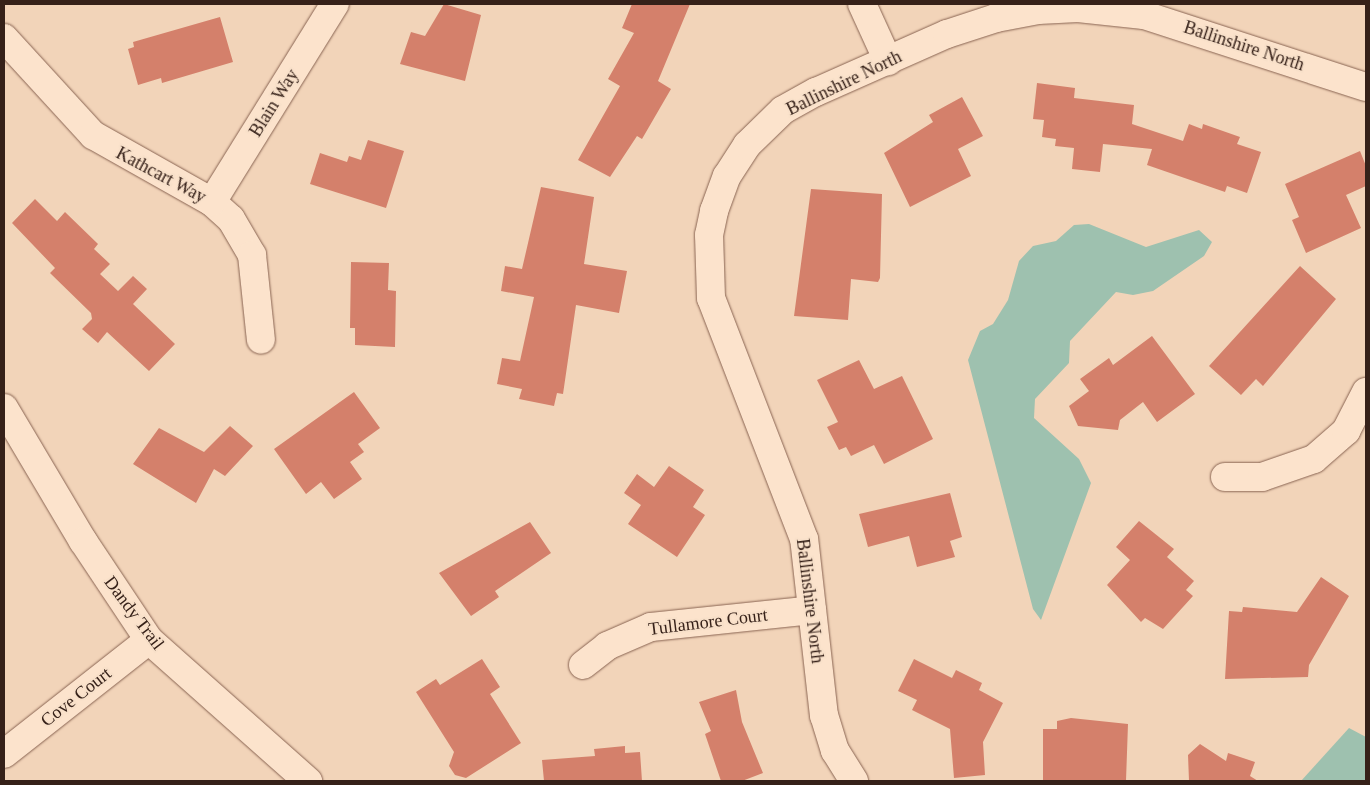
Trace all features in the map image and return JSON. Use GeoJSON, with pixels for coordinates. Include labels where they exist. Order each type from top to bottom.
{"type":"FeatureCollection","features":[{"type":"Feature","properties":{"kind":"street","name":"Blain Way"},"geometry":{"type":"LineString","coordinates":[[212,202],[335,4]]}},
{"type":"Feature","properties":{"kind":"street"},"geometry":{"type":"LineString","coordinates":[[862,4],[888,61]]}},
{"type":"Feature","properties":{"kind":"street","name":"Ballinshire North"},"geometry":{"type":"LineString","coordinates":[[854,781],[826,728],[812,610],[798,521],[714,310],[709,236],[727,176],[765,126],[816,92],[996,18],[1065,8],[1105,10],[1169,22],[1366,87]]}},
{"type":"Feature","properties":{"kind":"street","name":"Kathcart Way"},"geometry":{"type":"LineString","coordinates":[[4,38],[93,135],[212,202],[236,225],[252,255],[261,340]]}},
{"type":"Feature","properties":{"kind":"street"},"geometry":{"type":"LineString","coordinates":[[1225,477],[1262,477],[1314,459],[1346,431],[1366,392]]}},
{"type":"Feature","properties":{"kind":"street","name":"Dandy Trail"},"geometry":{"type":"LineString","coordinates":[[4,408],[83,542],[149,640],[308,781]]}},
{"type":"Feature","properties":{"kind":"street","name":"Tullamore Court"},"geometry":{"type":"LineString","coordinates":[[583,665],[607,646],[651,626],[812,610]]}},
{"type":"Feature","properties":{"kind":"street","name":"Cove Court"},"geometry":{"type":"LineString","coordinates":[[4,754],[149,640]]}},
{"type":"Feature","properties":{"kind":"shaded area"},"geometry":{"type":"Polygon","coordinates":[[[1089,224],[1146,247],[1199,230],[1212,242],[1204,256],[1153,291],[1133,295],[1116,292],[1070,341],[1069,363],[1035,399],[1034,418],[1079,459],[1091,483],[1041,620],[1033,609],[968,360],[980,331],[993,324],[1008,300],[1019,261],[1033,246],[1056,241],[1074,225],[1089,224]]]}},
{"type":"Feature","properties":{"kind":"shaded area"},"geometry":{"type":"Polygon","coordinates":[[[1349,728],[1366,737],[1366,780],[1301,781],[1349,728]]]}},
{"type":"Feature","properties":{"kind":"building"},"geometry":{"type":"Polygon","coordinates":[[[444,4],[481,15],[465,81],[400,64],[411,32],[425,36],[444,4]]]}},
{"type":"Feature","properties":{"kind":"building"},"geometry":{"type":"Polygon","coordinates":[[[632,4],[690,4],[658,81],[671,89],[642,139],[637,136],[610,177],[578,160],[620,86],[608,79],[634,33],[622,28],[632,4]]]}},
{"type":"Feature","properties":{"kind":"building"},"geometry":{"type":"Polygon","coordinates":[[[220,17],[233,62],[162,83],[161,78],[138,85],[128,49],[134,47],[133,42],[220,17]]]}},
{"type":"Feature","properties":{"kind":"building"},"geometry":{"type":"Polygon","coordinates":[[[1037,83],[1075,88],[1074,98],[1134,105],[1132,124],[1183,141],[1189,124],[1202,129],[1203,124],[1240,137],[1237,144],[1261,152],[1247,193],[1227,186],[1225,192],[1147,165],[1152,149],[1103,144],[1100,172],[1072,169],[1074,148],[1055,146],[1056,139],[1042,137],[1044,120],[1033,119],[1037,83]]]}},
{"type":"Feature","properties":{"kind":"building"},"geometry":{"type":"Polygon","coordinates":[[[962,97],[983,136],[958,149],[971,176],[910,207],[884,153],[933,122],[929,115],[962,97]]]}},
{"type":"Feature","properties":{"kind":"building"},"geometry":{"type":"Polygon","coordinates":[[[368,140],[404,151],[386,208],[310,184],[320,153],[347,162],[349,156],[361,160],[368,140]]]}},
{"type":"Feature","properties":{"kind":"building"},"geometry":{"type":"Polygon","coordinates":[[[1360,151],[1366,166],[1366,186],[1346,195],[1361,228],[1306,253],[1292,220],[1299,217],[1285,184],[1360,151]]]}},
{"type":"Feature","properties":{"kind":"building"},"geometry":{"type":"Polygon","coordinates":[[[541,187],[594,197],[584,264],[627,271],[619,313],[576,305],[563,394],[557,393],[554,406],[519,399],[522,389],[497,384],[502,358],[520,361],[534,297],[501,291],[505,266],[522,269],[541,187]]]}},
{"type":"Feature","properties":{"kind":"building"},"geometry":{"type":"Polygon","coordinates":[[[811,189],[882,194],[880,278],[878,282],[851,279],[848,320],[794,316],[811,189]]]}},
{"type":"Feature","properties":{"kind":"building"},"geometry":{"type":"Polygon","coordinates":[[[35,199],[57,221],[65,212],[98,244],[94,249],[110,264],[100,274],[118,291],[133,276],[147,289],[133,304],[175,344],[149,371],[107,332],[98,343],[82,329],[92,319],[91,313],[50,273],[55,268],[12,223],[35,199]]]}},
{"type":"Feature","properties":{"kind":"building"},"geometry":{"type":"Polygon","coordinates":[[[351,262],[389,263],[388,290],[396,291],[395,347],[355,345],[355,328],[350,328],[351,262]]]}},
{"type":"Feature","properties":{"kind":"building"},"geometry":{"type":"Polygon","coordinates":[[[1300,266],[1336,299],[1263,386],[1256,379],[1241,395],[1209,366],[1300,266]]]}},
{"type":"Feature","properties":{"kind":"building"},"geometry":{"type":"Polygon","coordinates":[[[1152,336],[1195,394],[1157,422],[1143,402],[1120,420],[1118,430],[1078,426],[1069,406],[1089,391],[1080,379],[1109,358],[1113,365],[1152,336]]]}},
{"type":"Feature","properties":{"kind":"building"},"geometry":{"type":"Polygon","coordinates":[[[859,360],[874,389],[902,376],[933,439],[884,464],[874,445],[851,456],[846,447],[839,450],[827,427],[838,422],[817,380],[859,360]]]}},
{"type":"Feature","properties":{"kind":"building"},"geometry":{"type":"Polygon","coordinates":[[[354,392],[380,428],[358,444],[364,452],[350,462],[362,479],[334,499],[321,482],[306,494],[274,449],[354,392]]]}},
{"type":"Feature","properties":{"kind":"building"},"geometry":{"type":"Polygon","coordinates":[[[230,426],[253,446],[225,476],[214,469],[196,503],[133,464],[159,428],[204,452],[230,426]]]}},
{"type":"Feature","properties":{"kind":"building"},"geometry":{"type":"Polygon","coordinates":[[[669,466],[704,490],[693,507],[705,515],[677,557],[628,524],[641,505],[624,493],[637,474],[654,487],[669,466]]]}},
{"type":"Feature","properties":{"kind":"building"},"geometry":{"type":"Polygon","coordinates":[[[950,493],[962,537],[950,541],[955,557],[917,567],[909,536],[868,547],[859,514],[950,493]]]}},
{"type":"Feature","properties":{"kind":"building"},"geometry":{"type":"Polygon","coordinates":[[[1139,521],[1174,549],[1167,557],[1194,581],[1186,590],[1193,596],[1163,629],[1145,618],[1141,622],[1107,585],[1130,560],[1116,547],[1139,521]]]}},
{"type":"Feature","properties":{"kind":"building"},"geometry":{"type":"Polygon","coordinates":[[[530,522],[551,553],[495,591],[499,597],[471,616],[439,573],[530,522]]]}},
{"type":"Feature","properties":{"kind":"building"},"geometry":{"type":"Polygon","coordinates":[[[1321,577],[1349,596],[1309,665],[1308,677],[1225,679],[1229,611],[1242,612],[1243,607],[1297,612],[1321,577]]]}},
{"type":"Feature","properties":{"kind":"building"},"geometry":{"type":"Polygon","coordinates":[[[482,659],[500,687],[490,694],[521,743],[466,778],[455,775],[449,766],[454,752],[416,692],[436,679],[440,685],[482,659]]]}},
{"type":"Feature","properties":{"kind":"building"},"geometry":{"type":"Polygon","coordinates":[[[914,659],[952,678],[956,670],[982,683],[979,690],[1003,703],[983,742],[985,775],[954,778],[950,729],[912,710],[917,700],[898,691],[914,659]]]}},
{"type":"Feature","properties":{"kind":"building"},"geometry":{"type":"Polygon","coordinates":[[[736,690],[742,722],[763,773],[742,781],[721,781],[705,734],[711,731],[699,702],[736,690]]]}},
{"type":"Feature","properties":{"kind":"building"},"geometry":{"type":"Polygon","coordinates":[[[1071,718],[1128,724],[1126,781],[1043,781],[1043,729],[1057,729],[1057,721],[1071,718]]]}},
{"type":"Feature","properties":{"kind":"building"},"geometry":{"type":"Polygon","coordinates":[[[1200,744],[1226,761],[1228,753],[1255,762],[1250,776],[1258,781],[1189,781],[1188,755],[1200,744]]]}},
{"type":"Feature","properties":{"kind":"building"},"geometry":{"type":"Polygon","coordinates":[[[625,746],[625,753],[640,752],[642,781],[544,781],[542,760],[595,756],[594,749],[625,746]]]}}]}
